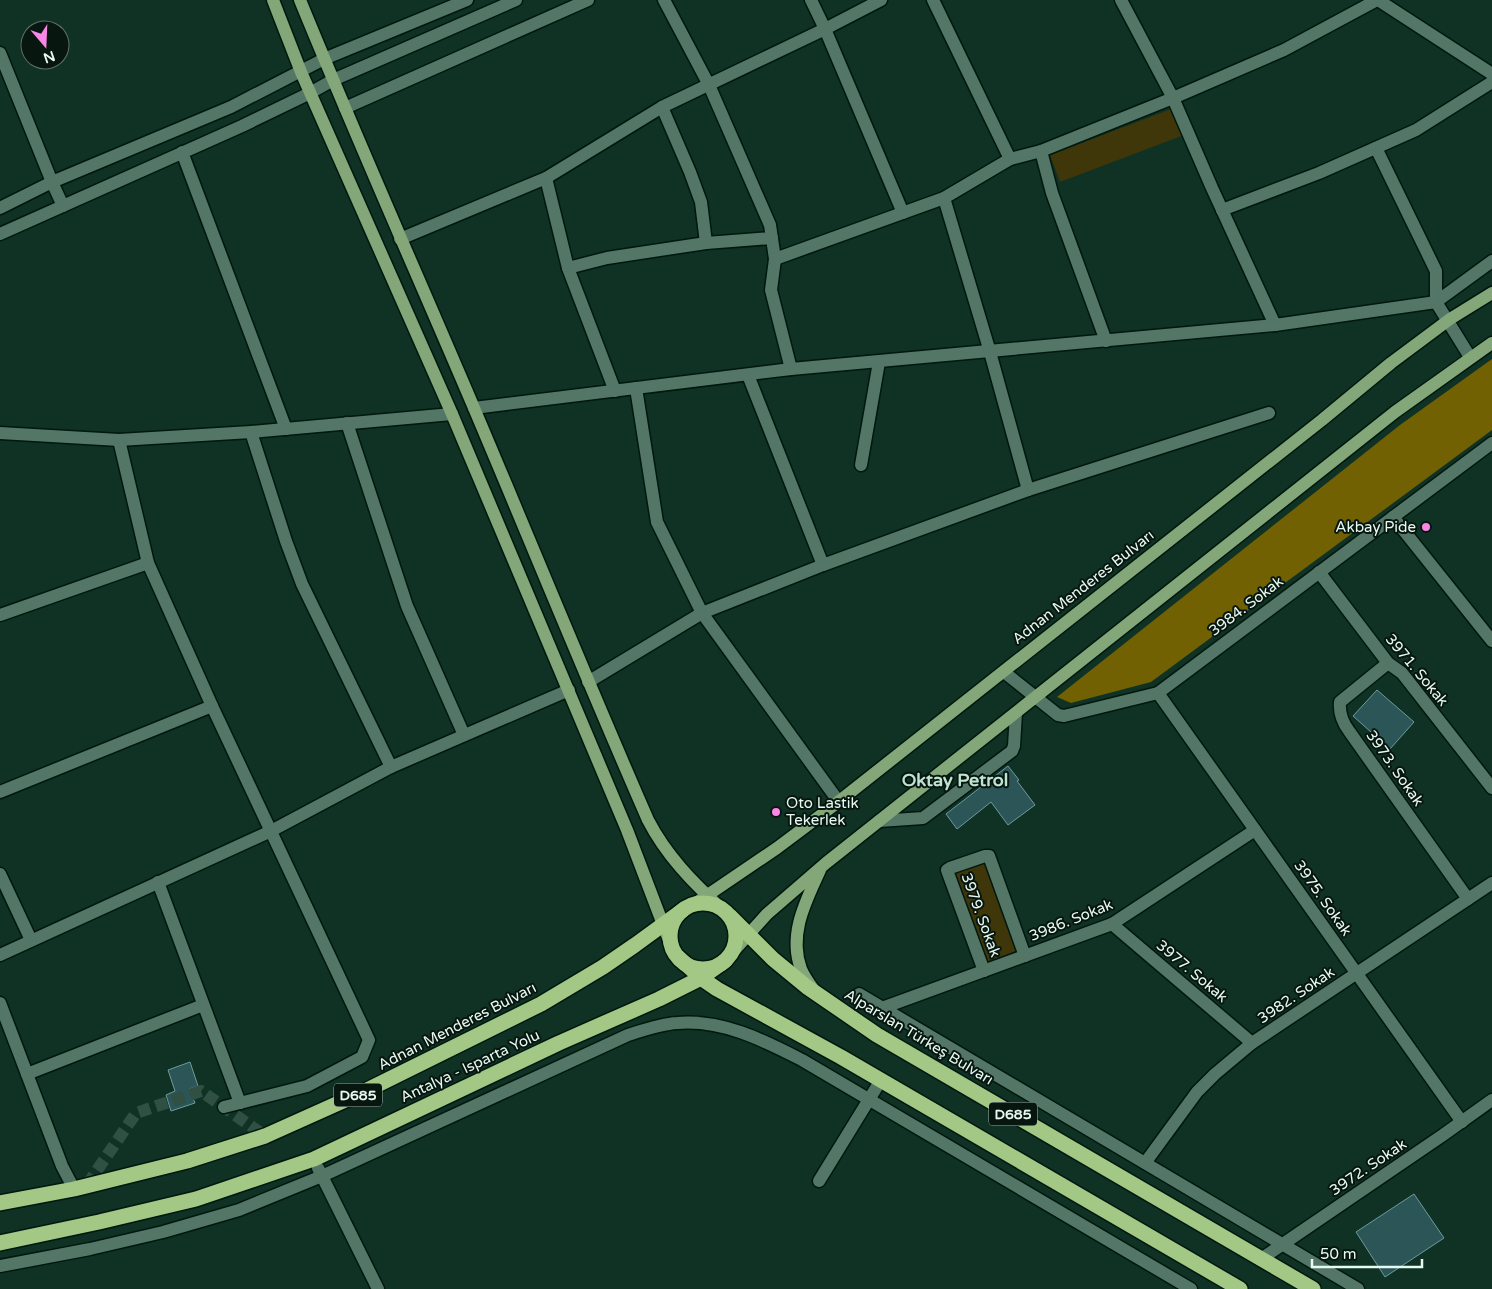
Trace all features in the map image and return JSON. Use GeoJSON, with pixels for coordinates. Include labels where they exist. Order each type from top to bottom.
{"type":"FeatureCollection","features":[{"type":"Feature","properties":{"kind":"highway"},"geometry":{"type":"LineString","coordinates":[[703,903],[713,904],[726,912],[734,924],[736,934],[736,944],[728,957],[716,966],[707,969],[696,968],[686,964],[675,953],[670,938],[671,927],[676,917],[688,907],[703,903]]}},
{"type":"Feature","properties":{"kind":"highway","name":"Adnan Menderes Bulvarı"},"geometry":{"type":"LineString","coordinates":[[0,1203],[74,1189],[187,1160],[265,1136],[361,1094],[564,991],[619,956],[688,907]]}},
{"type":"Feature","properties":{"kind":"highway","name":"Alparslan Türkeş Bulvarı"},"geometry":{"type":"LineString","coordinates":[[726,912],[772,958],[816,994],[877,1035],[1313,1289]]}},
{"type":"Feature","properties":{"kind":"highway","name":"D685"},"geometry":{"type":"LineString","coordinates":[[675,953],[701,978],[733,999],[796,1031],[1240,1289]]}},
{"type":"Feature","properties":{"kind":"highway","name":"Antalya - Isparta Yolu"},"geometry":{"type":"LineString","coordinates":[[0,1243],[196,1199],[314,1159],[559,1042],[659,999],[701,978],[728,957]]}},
{"type":"Feature","properties":{"kind":"main road"},"geometry":{"type":"LineString","coordinates":[[273,0],[301,72],[452,414],[628,830],[663,926],[675,953]]}},
{"type":"Feature","properties":{"kind":"main road"},"geometry":{"type":"LineString","coordinates":[[300,0],[400,239],[474,408],[588,682],[656,836],[685,873],[726,912]]}},
{"type":"Feature","properties":{"kind":"main road","name":"Adnan Menderes Bulvarı"},"geometry":{"type":"LineString","coordinates":[[688,907],[708,896],[777,848],[838,802],[1307,432],[1391,363],[1448,321],[1492,293]]}},
{"type":"Feature","properties":{"kind":"main road"},"geometry":{"type":"LineString","coordinates":[[728,957],[767,914],[822,866],[1395,412],[1492,342]]}},
{"type":"Feature","properties":{"kind":"main road"},"geometry":{"type":"LineString","coordinates":[[452,414],[474,408]]}},
{"type":"Feature","properties":{"kind":"main road"},"geometry":{"type":"LineString","coordinates":[[816,994],[802,970],[796,947],[796,934],[805,903],[822,866]]}},
{"type":"Feature","properties":{"kind":"street"},"geometry":{"type":"LineString","coordinates":[[0,208],[52,182],[231,107],[324,59],[468,0]]}},
{"type":"Feature","properties":{"kind":"street"},"geometry":{"type":"LineString","coordinates":[[0,234],[310,93],[333,80],[516,0]]}},
{"type":"Feature","properties":{"kind":"street"},"geometry":{"type":"LineString","coordinates":[[345,108],[588,0]]}},
{"type":"Feature","properties":{"kind":"street"},"geometry":{"type":"LineString","coordinates":[[664,0],[709,85],[770,225],[775,259],[771,290],[791,369]]}},
{"type":"Feature","properties":{"kind":"street"},"geometry":{"type":"LineString","coordinates":[[811,0],[903,213]]}},
{"type":"Feature","properties":{"kind":"street"},"geometry":{"type":"LineString","coordinates":[[400,239],[546,178],[662,107],[881,0]]}},
{"type":"Feature","properties":{"kind":"street"},"geometry":{"type":"LineString","coordinates":[[933,0],[1010,159]]}},
{"type":"Feature","properties":{"kind":"street"},"geometry":{"type":"LineString","coordinates":[[1121,0],[1173,98],[1275,325]]}},
{"type":"Feature","properties":{"kind":"street"},"geometry":{"type":"LineString","coordinates":[[775,259],[944,198],[1010,159],[1041,151],[1173,98],[1284,50],[1377,0],[1492,74]]}},
{"type":"Feature","properties":{"kind":"street"},"geometry":{"type":"LineString","coordinates":[[0,54],[63,206]]}},
{"type":"Feature","properties":{"kind":"street"},"geometry":{"type":"LineString","coordinates":[[1222,210],[1319,173],[1416,130],[1492,82]]}},
{"type":"Feature","properties":{"kind":"street"},"geometry":{"type":"LineString","coordinates":[[662,107],[701,202],[706,242]]}},
{"type":"Feature","properties":{"kind":"street"},"geometry":{"type":"LineString","coordinates":[[1376,148],[1436,271],[1436,302],[1470,357]]}},
{"type":"Feature","properties":{"kind":"street"},"geometry":{"type":"LineString","coordinates":[[1041,151],[1052,193],[1106,341]]}},
{"type":"Feature","properties":{"kind":"street"},"geometry":{"type":"LineString","coordinates":[[182,152],[286,429]]}},
{"type":"Feature","properties":{"kind":"street"},"geometry":{"type":"LineString","coordinates":[[546,178],[568,268],[615,391]]}},
{"type":"Feature","properties":{"kind":"street"},"geometry":{"type":"LineString","coordinates":[[944,198],[990,352],[1028,490]]}},
{"type":"Feature","properties":{"kind":"street"},"geometry":{"type":"LineString","coordinates":[[568,268],[607,258],[706,242],[772,238]]}},
{"type":"Feature","properties":{"kind":"street"},"geometry":{"type":"LineString","coordinates":[[474,408],[791,369],[1275,325],[1436,302],[1492,261]]}},
{"type":"Feature","properties":{"kind":"street"},"geometry":{"type":"LineString","coordinates":[[861,465],[879,362]]}},
{"type":"Feature","properties":{"kind":"street"},"geometry":{"type":"LineString","coordinates":[[748,375],[823,565]]}},
{"type":"Feature","properties":{"kind":"street"},"geometry":{"type":"LineString","coordinates":[[636,388],[657,522],[702,613],[838,802]]}},
{"type":"Feature","properties":{"kind":"street"},"geometry":{"type":"LineString","coordinates":[[588,682],[702,613],[823,565],[1028,490],[1269,413]]}},
{"type":"Feature","properties":{"kind":"street"},"geometry":{"type":"LineString","coordinates":[[0,433],[120,440],[251,432],[452,414]]}},
{"type":"Feature","properties":{"kind":"street"},"geometry":{"type":"LineString","coordinates":[[347,423],[407,606],[464,735]]}},
{"type":"Feature","properties":{"kind":"street"},"geometry":{"type":"LineString","coordinates":[[251,432],[286,542],[302,584],[391,767]]}},
{"type":"Feature","properties":{"kind":"street"},"geometry":{"type":"LineString","coordinates":[[120,440],[148,563],[212,706],[369,1040],[362,1057],[307,1086],[224,1107]]}},
{"type":"Feature","properties":{"kind":"street","name":"3984. Sokak"},"geometry":{"type":"LineString","coordinates":[[1004,672],[1058,715],[1064,716],[1158,693],[1492,443]]}},
{"type":"Feature","properties":{"kind":"street"},"geometry":{"type":"LineString","coordinates":[[1393,517],[1492,641]]}},
{"type":"Feature","properties":{"kind":"street"},"geometry":{"type":"LineString","coordinates":[[0,615],[148,563]]}},
{"type":"Feature","properties":{"kind":"street","name":"3971. Sokak"},"geometry":{"type":"LineString","coordinates":[[1319,572],[1388,663],[1402,673],[1492,788]]}},
{"type":"Feature","properties":{"kind":"street","name":"3973. Sokak"},"geometry":{"type":"LineString","coordinates":[[1388,663],[1340,702],[1339,708],[1343,720],[1468,899]]}},
{"type":"Feature","properties":{"kind":"street"},"geometry":{"type":"LineString","coordinates":[[0,955],[271,831],[391,767],[568,690]]}},
{"type":"Feature","properties":{"kind":"street","name":"3975. Sokak"},"geometry":{"type":"LineString","coordinates":[[1158,693],[1462,1122]]}},
{"type":"Feature","properties":{"kind":"street"},"geometry":{"type":"LineString","coordinates":[[0,792],[212,706]]}},
{"type":"Feature","properties":{"kind":"street"},"geometry":{"type":"LineString","coordinates":[[879,821],[923,818],[1012,751],[1016,713]]}},
{"type":"Feature","properties":{"kind":"street","name":"3986. Sokak"},"geometry":{"type":"LineString","coordinates":[[882,1008],[1112,924],[1255,830]]}},
{"type":"Feature","properties":{"kind":"street","name":"3979. Sokak"},"geometry":{"type":"LineString","coordinates":[[984,971],[947,870],[950,868],[988,856],[1025,956]]}},
{"type":"Feature","properties":{"kind":"street"},"geometry":{"type":"LineString","coordinates":[[0,874],[31,940]]}},
{"type":"Feature","properties":{"kind":"street"},"geometry":{"type":"LineString","coordinates":[[158,882],[240,1103]]}},
{"type":"Feature","properties":{"kind":"street","name":"3982. Sokak"},"geometry":{"type":"LineString","coordinates":[[1145,1164],[1205,1084],[1252,1043],[1492,883]]}},
{"type":"Feature","properties":{"kind":"street","name":"3977. Sokak"},"geometry":{"type":"LineString","coordinates":[[1112,924],[1252,1043]]}},
{"type":"Feature","properties":{"kind":"street"},"geometry":{"type":"LineString","coordinates":[[859,994],[1358,1289]]}},
{"type":"Feature","properties":{"kind":"street"},"geometry":{"type":"LineString","coordinates":[[0,1004],[62,1166],[74,1189]]}},
{"type":"Feature","properties":{"kind":"street"},"geometry":{"type":"LineString","coordinates":[[27,1074],[204,1005]]}},
{"type":"Feature","properties":{"kind":"street"},"geometry":{"type":"LineString","coordinates":[[0,1266],[90,1249],[163,1232],[238,1210],[322,1176],[628,1035],[652,1027],[699,1022],[752,1036],[802,1060],[1191,1289]]}},
{"type":"Feature","properties":{"kind":"street"},"geometry":{"type":"LineString","coordinates":[[819,1181],[881,1080]]}},
{"type":"Feature","properties":{"kind":"street","name":"3972. Sokak"},"geometry":{"type":"LineString","coordinates":[[1261,1259],[1492,1100]]}},
{"type":"Feature","properties":{"kind":"street"},"geometry":{"type":"LineString","coordinates":[[314,1159],[378,1289]]}},
{"type":"Feature","properties":{"kind":"shaded area"},"geometry":{"type":"Polygon","coordinates":[[[1174,108],[1184,135],[1060,182],[1050,155],[1174,108]]]}},
{"type":"Feature","properties":{"kind":"shaded area"},"geometry":{"type":"Polygon","coordinates":[[[1492,359],[1492,430],[1151,682],[1071,703],[1057,697],[1400,425],[1492,359]]]}},
{"type":"Feature","properties":{"kind":"shaded area"},"geometry":{"type":"Polygon","coordinates":[[[985,861],[1018,951],[985,963],[953,873],[985,861]]]}},
{"type":"Feature","properties":{"kind":"building"},"geometry":{"type":"Polygon","coordinates":[[[1377,690],[1414,722],[1390,749],[1353,716],[1377,690]]]}},
{"type":"Feature","properties":{"kind":"building"},"geometry":{"type":"Polygon","coordinates":[[[1008,766],[1035,805],[1008,825],[991,802],[957,829],[946,814],[1008,766]]]}},
{"type":"Feature","properties":{"kind":"building"},"geometry":{"type":"Polygon","coordinates":[[[190,1062],[198,1086],[189,1089],[195,1103],[171,1111],[166,1095],[175,1091],[168,1070],[190,1062]]]}},
{"type":"Feature","properties":{"kind":"building"},"geometry":{"type":"Polygon","coordinates":[[[1414,1194],[1444,1238],[1385,1277],[1356,1232],[1414,1194]]]}},
{"type":"Feature","properties":{"kind":"tunnel"},"geometry":{"type":"LineString","coordinates":[[87,1185],[136,1113],[201,1091],[265,1136]]}},
{"type":"Feature","properties":{"kind":"place","name":"Akbay Pide"},"geometry":{"type":"Point","coordinates":[1426,527]}},
{"type":"Feature","properties":{"kind":"place","name":"Oto Lastik Tekerlek"},"geometry":{"type":"Point","coordinates":[776,812]}},
{"type":"Feature","properties":{"kind":"district","name":"Oktay Petrol"},"geometry":{"type":"Point","coordinates":[955,780]}}]}
